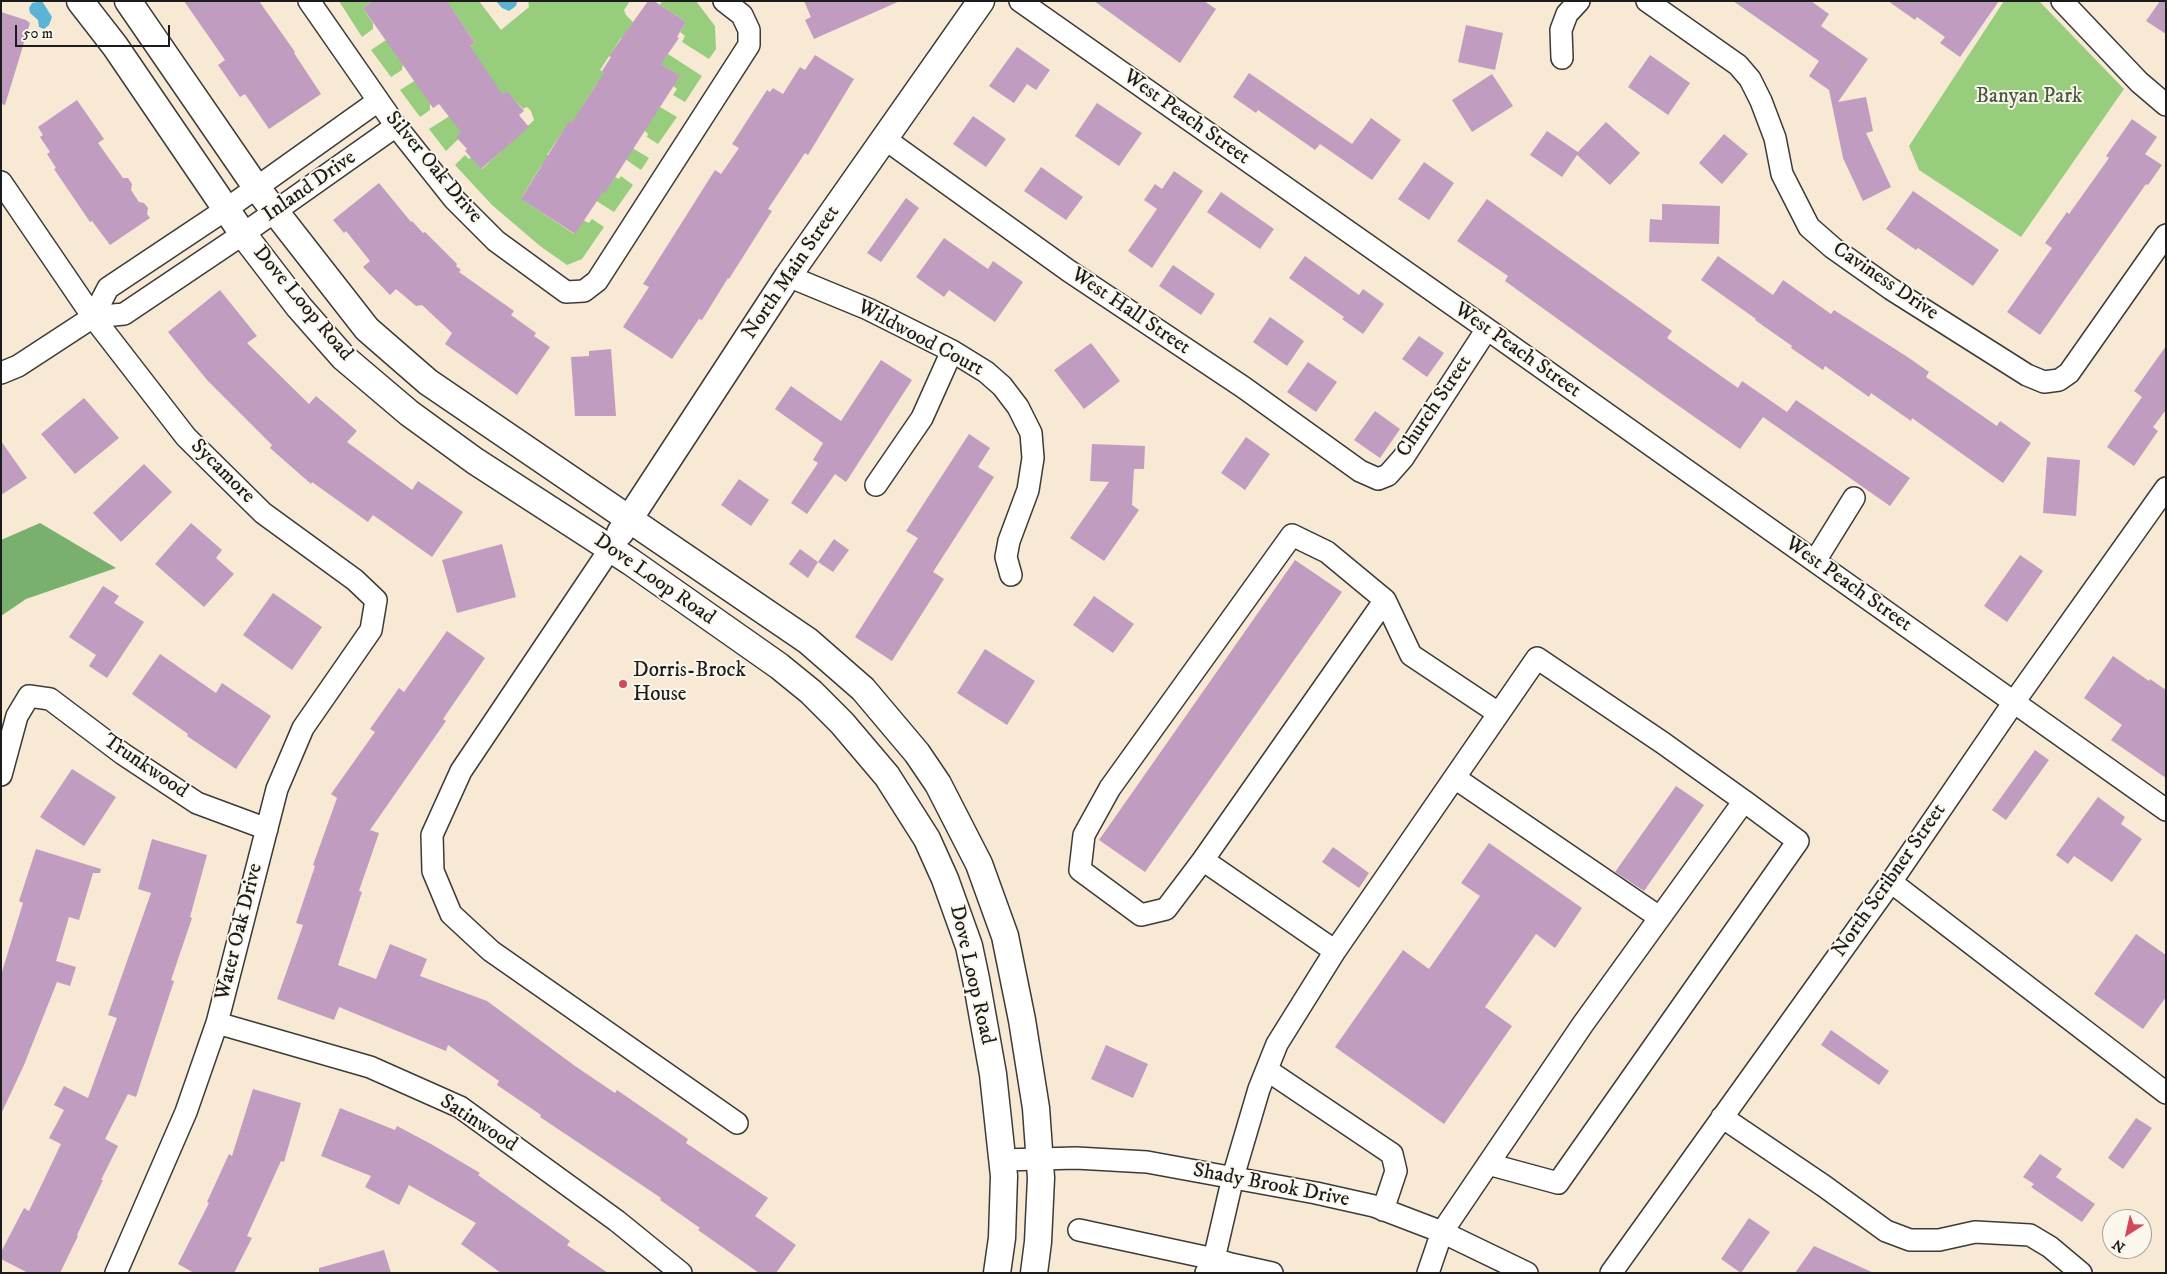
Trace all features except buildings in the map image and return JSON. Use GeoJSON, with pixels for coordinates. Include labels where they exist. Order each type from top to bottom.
{"type":"FeatureCollection","features":[{"type":"Feature","properties":{"kind":"main road","name":"Dove Loop Road"},"geometry":{"type":"LineString","coordinates":[[80,1],[115,46],[225,210],[299,307],[344,356],[409,413],[475,461],[610,549],[778,666],[811,692],[887,776],[927,839],[945,878],[969,946],[993,1074],[1002,1160],[1002,1222],[997,1273]]}},
{"type":"Feature","properties":{"kind":"main road","name":"Dove Loop Road"},"geometry":{"type":"LineString","coordinates":[[128,1],[256,187],[367,329],[428,382],[808,641],[862,688],[890,719],[938,784],[979,864],[1005,936],[1030,1068],[1039,1159],[1039,1234],[1034,1273]]}},
{"type":"Feature","properties":{"kind":"main road","name":"North Main Street"},"geometry":{"type":"LineString","coordinates":[[610,549],[788,276],[981,1]]}},
{"type":"Feature","properties":{"kind":"street","name":"Silver Oak Drive"},"geometry":{"type":"LineString","coordinates":[[309,1],[396,126],[454,199],[489,234],[566,292],[584,291],[597,281],[749,45],[749,30],[742,15],[724,1]]}},
{"type":"Feature","properties":{"kind":"street","name":"West Peach Street"},"geometry":{"type":"LineString","coordinates":[[1020,1],[2166,810]]}},
{"type":"Feature","properties":{"kind":"street"},"geometry":{"type":"LineString","coordinates":[[1562,58],[1561,30],[1567,14],[1579,1]]}},
{"type":"Feature","properties":{"kind":"street","name":"Caviness Drive"},"geometry":{"type":"LineString","coordinates":[[1647,1],[1738,65],[1750,79],[1761,101],[1775,138],[1782,174],[1809,227],[1833,248],[1891,289],[2027,375],[2044,382],[2059,380],[2069,373],[2166,236]]}},
{"type":"Feature","properties":{"kind":"street"},"geometry":{"type":"LineString","coordinates":[[2062,1],[2139,82],[2166,105]]}},
{"type":"Feature","properties":{"kind":"street","name":"Inland Drive"},"geometry":{"type":"LineString","coordinates":[[93,317],[108,288],[225,210],[378,101]]}},
{"type":"Feature","properties":{"kind":"street","name":"Inland Drive"},"geometry":{"type":"LineString","coordinates":[[1,373],[18,366],[93,317],[124,314],[275,212],[396,126]]}},
{"type":"Feature","properties":{"kind":"street","name":"West Hall Street"},"geometry":{"type":"LineString","coordinates":[[885,139],[1069,272],[1243,387],[1360,471],[1378,479]]}},
{"type":"Feature","properties":{"kind":"street","name":"Sycamore"},"geometry":{"type":"LineString","coordinates":[[1,182],[93,317],[186,437],[263,513],[355,580],[376,600]]}},
{"type":"Feature","properties":{"kind":"street","name":"Wildwood Court"},"geometry":{"type":"LineString","coordinates":[[788,276],[868,309],[952,351],[986,372],[1002,386],[1018,408],[1031,433],[1033,458],[1028,490],[1009,542],[1006,557],[1011,575]]}},
{"type":"Feature","properties":{"kind":"street","name":"Church Street"},"geometry":{"type":"LineString","coordinates":[[1378,479],[1388,475],[1403,458],[1487,329]]}},
{"type":"Feature","properties":{"kind":"street"},"geometry":{"type":"LineString","coordinates":[[876,484],[922,418],[952,351]]}},
{"type":"Feature","properties":{"kind":"street","name":"North Scribner Street"},"geometry":{"type":"LineString","coordinates":[[1611,1273],[1891,882],[2014,702],[2166,488]]}},
{"type":"Feature","properties":{"kind":"street"},"geometry":{"type":"LineString","coordinates":[[1815,561],[1854,498]]}},
{"type":"Feature","properties":{"kind":"street"},"geometry":{"type":"LineString","coordinates":[[1385,600],[1203,860],[1166,909],[1141,915],[1080,870],[1084,835],[1110,788],[1292,535],[1326,552],[1385,600],[1411,655],[1498,713]]}},
{"type":"Feature","properties":{"kind":"street"},"geometry":{"type":"LineString","coordinates":[[610,549],[461,771],[432,835],[434,871],[451,914],[491,951],[737,1123]]}},
{"type":"Feature","properties":{"kind":"street","name":"Water Oak Drive"},"geometry":{"type":"LineString","coordinates":[[116,1273],[186,1112],[217,1023],[277,789],[303,728],[371,630],[376,600]]}},
{"type":"Feature","properties":{"kind":"street"},"geometry":{"type":"LineString","coordinates":[[1220,1267],[1233,1177],[1259,1088],[1277,1044],[1335,951],[1537,658],[1663,743],[1798,841],[1558,1183],[1488,1164]]}},
{"type":"Feature","properties":{"kind":"street","name":"Trunkwood"},"geometry":{"type":"LineString","coordinates":[[1,775],[17,716],[29,696],[50,699],[123,754],[197,803],[267,829]]}},
{"type":"Feature","properties":{"kind":"street"},"geometry":{"type":"LineString","coordinates":[[1455,778],[1660,917]]}},
{"type":"Feature","properties":{"kind":"street"},"geometry":{"type":"LineString","coordinates":[[1428,1273],[1442,1232],[1583,1024],[1744,801]]}},
{"type":"Feature","properties":{"kind":"street"},"geometry":{"type":"LineString","coordinates":[[1203,860],[1335,951]]}},
{"type":"Feature","properties":{"kind":"street"},"geometry":{"type":"LineString","coordinates":[[1891,882],[2166,1093]]}},
{"type":"Feature","properties":{"kind":"street","name":"Satinwood"},"geometry":{"type":"LineString","coordinates":[[217,1023],[370,1067],[460,1107],[617,1221],[681,1273]]}},
{"type":"Feature","properties":{"kind":"street"},"geometry":{"type":"LineString","coordinates":[[1267,1070],[1392,1154],[1396,1171],[1383,1210]]}},
{"type":"Feature","properties":{"kind":"street"},"geometry":{"type":"LineString","coordinates":[[1722,1117],[1824,1186],[1886,1232],[1910,1240],[1939,1240],[1975,1232],[2030,1235],[2050,1246],[2081,1273]]}},
{"type":"Feature","properties":{"kind":"street","name":"Shady Brook Drive"},"geometry":{"type":"LineString","coordinates":[[1002,1160],[1076,1158],[1146,1162],[1316,1193],[1383,1210],[1442,1232],[1526,1273]]}},
{"type":"Feature","properties":{"kind":"street"},"geometry":{"type":"LineString","coordinates":[[1079,1230],[1220,1267],[1272,1273]]}},
{"type":"Feature","properties":{"kind":"green space"},"geometry":{"type":"Polygon","coordinates":[[[339,1],[373,1],[363,8],[373,23],[373,29],[362,37],[339,1]]]}},
{"type":"Feature","properties":{"kind":"green space"},"geometry":{"type":"Polygon","coordinates":[[[448,1],[479,1],[501,30],[529,7],[528,1],[630,1],[624,10],[626,15],[666,56],[668,54],[702,76],[685,102],[673,95],[677,89],[673,86],[679,76],[621,38],[600,70],[658,108],[660,107],[677,117],[658,144],[647,137],[648,134],[598,82],[577,115],[649,158],[641,170],[570,121],[547,155],[605,192],[615,177],[619,179],[621,176],[633,185],[614,212],[541,166],[522,197],[523,200],[574,234],[583,220],[589,223],[592,219],[604,227],[582,259],[567,265],[540,246],[492,205],[455,165],[465,155],[469,159],[471,157],[482,169],[534,120],[531,111],[527,107],[523,109],[507,92],[446,151],[429,129],[497,86],[430,103],[430,110],[420,117],[400,90],[475,43],[453,10],[403,64],[402,70],[391,77],[371,50],[392,36],[393,38],[448,1]]]}},
{"type":"Feature","properties":{"kind":"green space"},"geometry":{"type":"Polygon","coordinates":[[[662,1],[696,1],[715,26],[716,49],[709,59],[682,42],[685,36],[680,32],[686,22],[660,5],[662,1]]]}},
{"type":"Feature","properties":{"kind":"green space","name":"Banyan Park"},"geometry":{"type":"Polygon","coordinates":[[[2004,1],[2039,1],[2124,89],[2021,237],[1919,170],[1909,146],[2004,1]]]}},
{"type":"Feature","properties":{"kind":"green space"},"geometry":{"type":"Polygon","coordinates":[[[40,523],[116,568],[26,599],[1,616],[1,540],[40,523]]]}},
{"type":"Feature","properties":{"kind":"water"},"geometry":{"type":"Polygon","coordinates":[[[42,1],[52,17],[49,25],[44,29],[39,27],[38,20],[30,13],[29,8],[32,3],[42,1]]]}},
{"type":"Feature","properties":{"kind":"water"},"geometry":{"type":"Polygon","coordinates":[[[496,1],[517,2],[516,6],[509,11],[502,8],[496,1]]]}},
{"type":"Feature","properties":{"kind":"place","name":"Dorris-Brock House"},"geometry":{"type":"Point","coordinates":[623,684]}}]}
